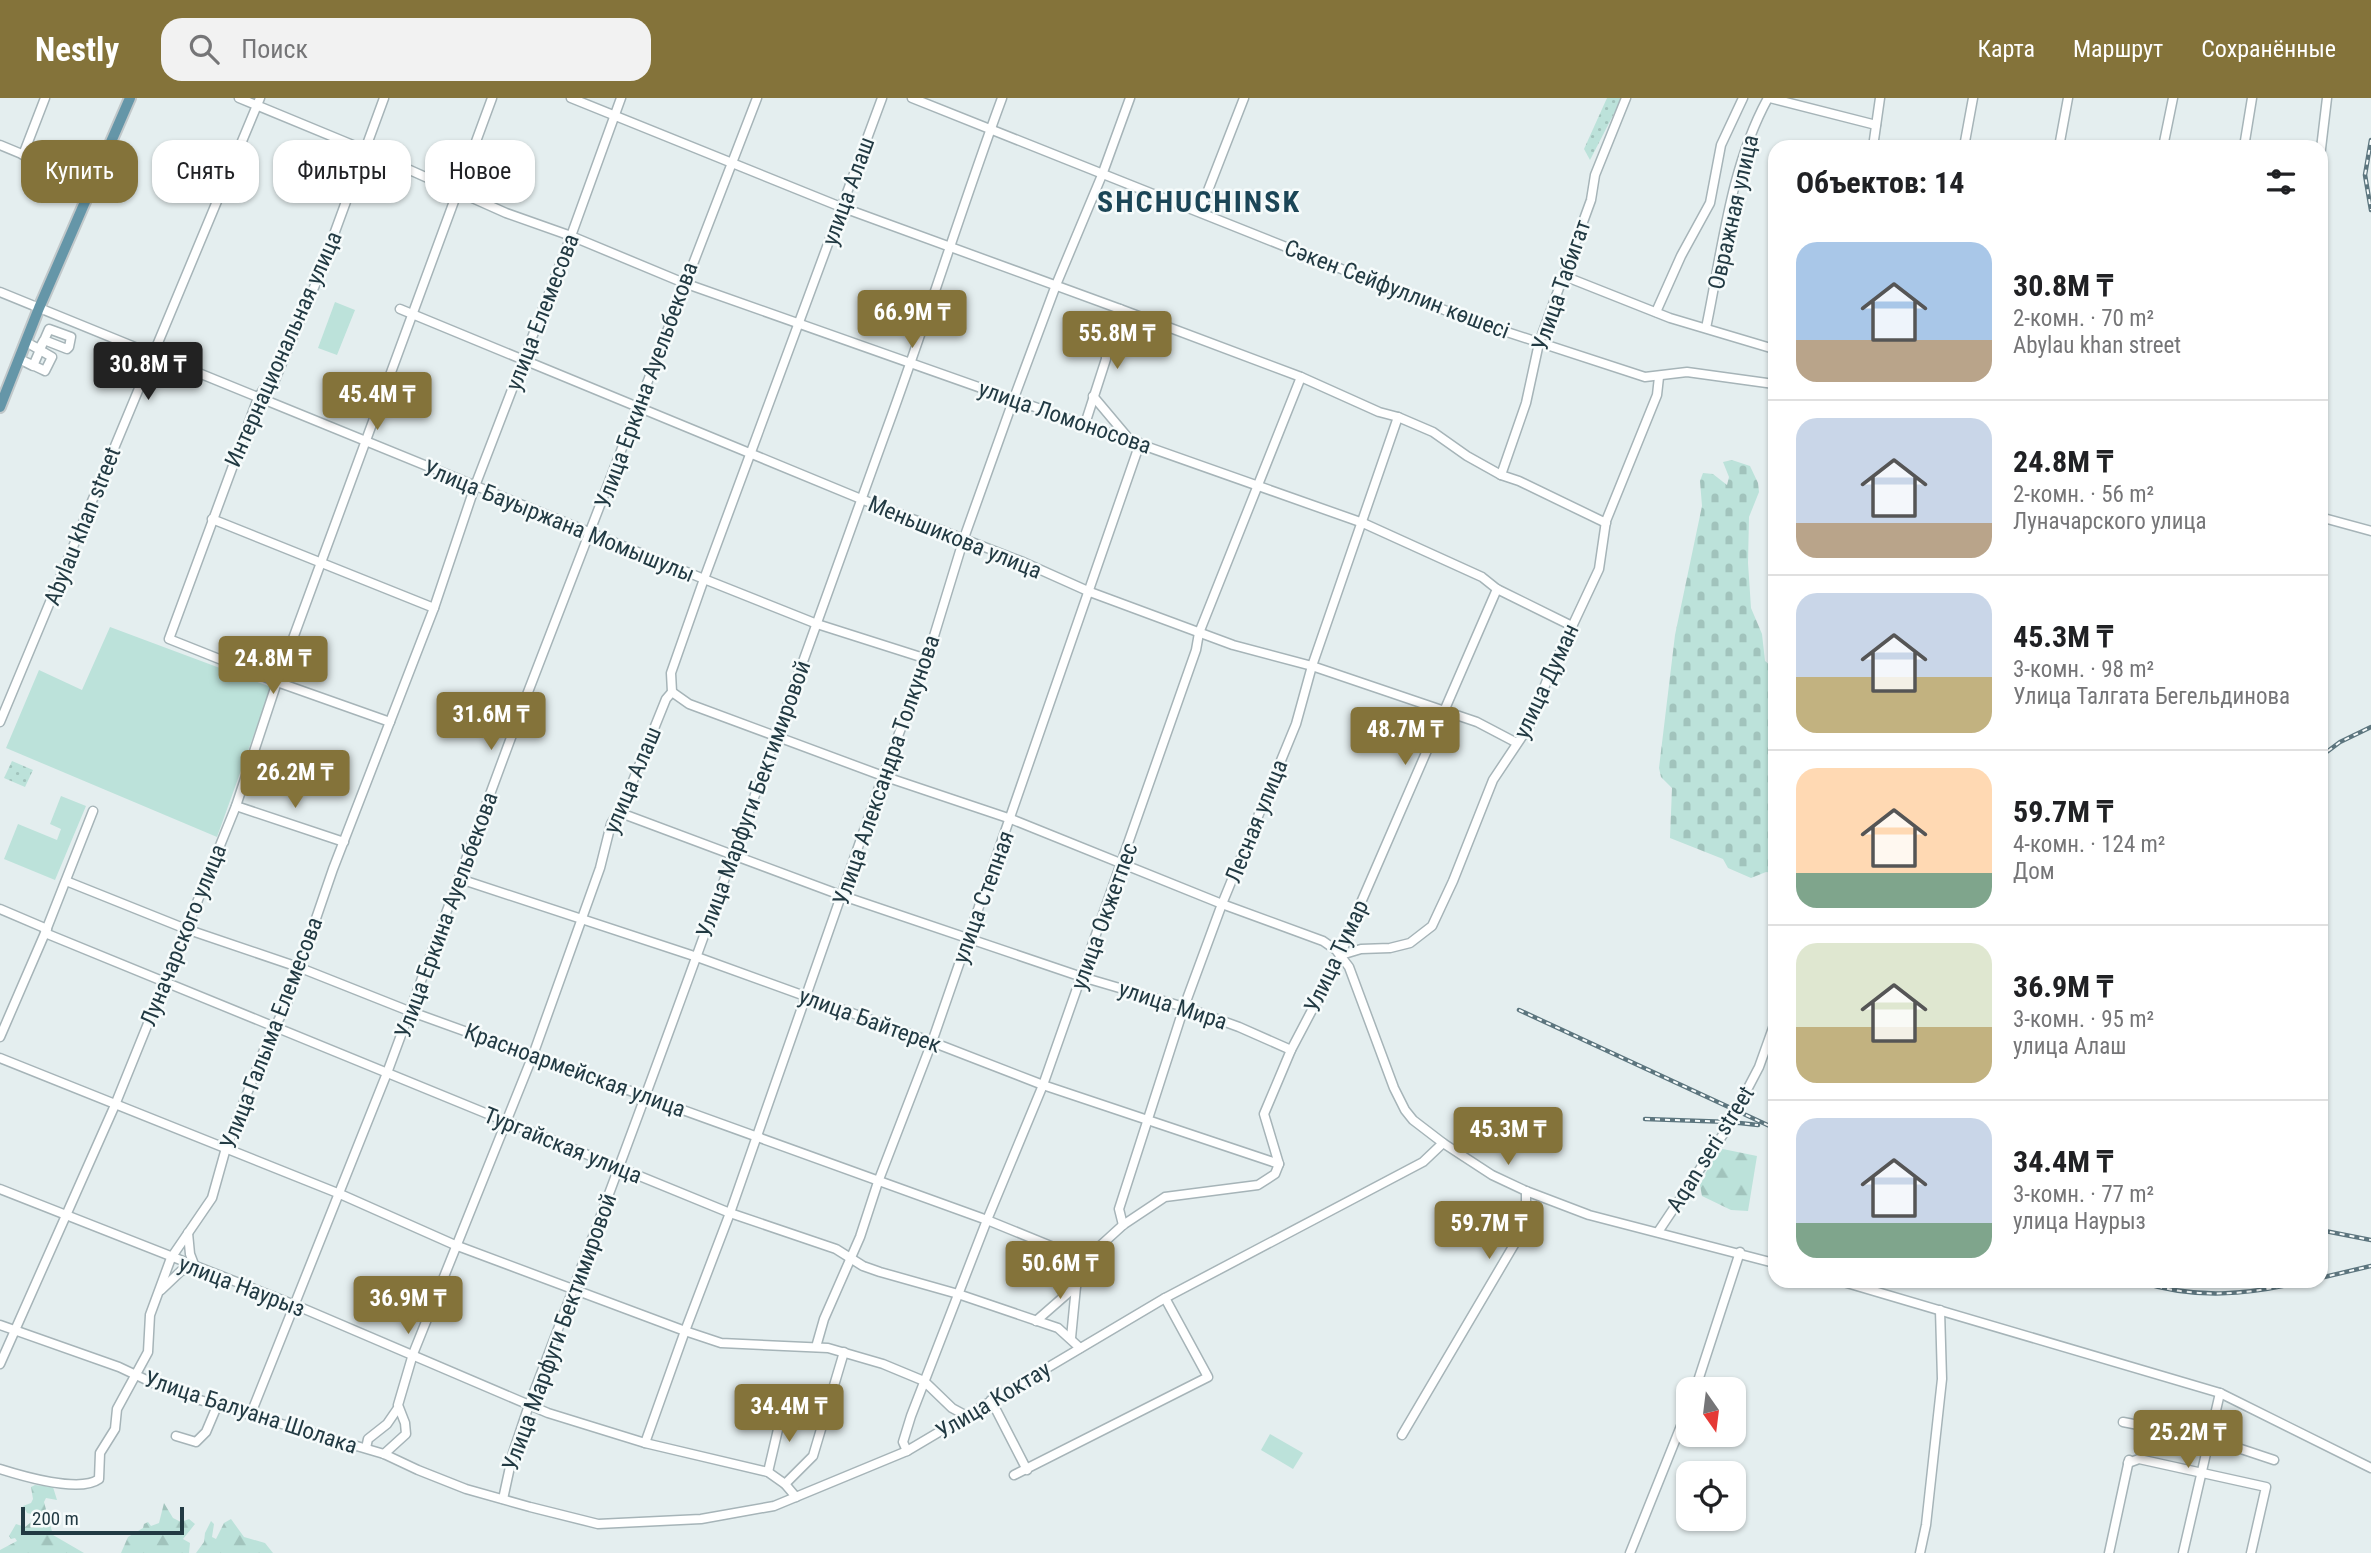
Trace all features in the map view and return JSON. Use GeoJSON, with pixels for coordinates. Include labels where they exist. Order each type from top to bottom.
{"type":"FeatureCollection","features":[{"type":"Feature","properties":{"kind":"main road"},"geometry":{"type":"LineString","coordinates":[[112,140],[130,98]]}},
{"type":"Feature","properties":{"kind":"main road"},"geometry":{"type":"LineString","coordinates":[[0,407],[39,308],[86,203]]}},
{"type":"Feature","properties":{"kind":"street"},"geometry":{"type":"LineString","coordinates":[[29,140],[45,98]]}},
{"type":"Feature","properties":{"kind":"street","name":"улица Ломоносова"},"geometry":{"type":"LineString","coordinates":[[239,98],[258,102],[343,140]]}},
{"type":"Feature","properties":{"kind":"street","name":"Интернациональная улица"},"geometry":{"type":"LineString","coordinates":[[369,140],[384,98]]}},
{"type":"Feature","properties":{"kind":"street","name":"Луначарского улица"},"geometry":{"type":"LineString","coordinates":[[476,140],[492,98]]}},
{"type":"Feature","properties":{"kind":"street"},"geometry":{"type":"LineString","coordinates":[[571,98],[841,207],[1301,377],[1379,412],[1433,432],[1467,456],[1501,475],[1606,523]]}},
{"type":"Feature","properties":{"kind":"street","name":"улица Елемесова"},"geometry":{"type":"LineString","coordinates":[[475,486],[621,98]]}},
{"type":"Feature","properties":{"kind":"street","name":"Улица Еркина Ауельбекова"},"geometry":{"type":"LineString","coordinates":[[250,1416],[387,1073],[523,705],[757,98]]}},
{"type":"Feature","properties":{"kind":"street","name":"улица Алаш"},"geometry":{"type":"LineString","coordinates":[[384,1454],[406,1434],[405,1423],[398,1408],[413,1354],[533,1055],[600,868],[607,836],[624,803],[666,699],[672,692],[671,673],[704,579],[882,98]]}},
{"type":"Feature","properties":{"kind":"street","name":"Сәкен Сейфуллин көшесі"},"geometry":{"type":"LineString","coordinates":[[912,98],[1467,319],[1539,343],[1644,377],[1687,372],[1768,383]]}},
{"type":"Feature","properties":{"kind":"street","name":"Улица Марфуги Бектимировой"},"geometry":{"type":"LineString","coordinates":[[503,1499],[513,1453],[529,1405],[697,957],[910,364],[1002,98]]}},
{"type":"Feature","properties":{"kind":"street","name":"Улица Александра Толкунова"},"geometry":{"type":"LineString","coordinates":[[645,1443],[843,896],[1014,398],[1130,98]]}},
{"type":"Feature","properties":{"kind":"street"},"geometry":{"type":"LineString","coordinates":[[1200,211],[1244,98]]}},
{"type":"Feature","properties":{"kind":"street","name":"Улица Табигат"},"geometry":{"type":"LineString","coordinates":[[1501,475],[1526,403],[1539,343],[1591,200],[1595,175],[1626,98]]}},
{"type":"Feature","properties":{"kind":"street","name":"Овражная улица"},"geometry":{"type":"LineString","coordinates":[[1656,312],[1681,256],[1710,203],[1721,145],[1743,98]]}},
{"type":"Feature","properties":{"kind":"street"},"geometry":{"type":"LineString","coordinates":[[1769,98],[1876,125]]}},
{"type":"Feature","properties":{"kind":"street","name":"Овражная улица"},"geometry":{"type":"LineString","coordinates":[[1706,328],[1736,184],[1754,124],[1769,98]]}},
{"type":"Feature","properties":{"kind":"street"},"geometry":{"type":"LineString","coordinates":[[1874,140],[1880,98]]}},
{"type":"Feature","properties":{"kind":"street"},"geometry":{"type":"LineString","coordinates":[[1965,140],[1973,98]]}},
{"type":"Feature","properties":{"kind":"street"},"geometry":{"type":"LineString","coordinates":[[2060,140],[2068,98]]}},
{"type":"Feature","properties":{"kind":"street"},"geometry":{"type":"LineString","coordinates":[[2164,140],[2173,98]]}},
{"type":"Feature","properties":{"kind":"street"},"geometry":{"type":"LineString","coordinates":[[2245,140],[2252,98]]}},
{"type":"Feature","properties":{"kind":"street"},"geometry":{"type":"LineString","coordinates":[[2322,140],[2326,98]]}},
{"type":"Feature","properties":{"kind":"street","name":"Abylau khan street"},"geometry":{"type":"LineString","coordinates":[[0,722],[3,708],[258,102]]}},
{"type":"Feature","properties":{"kind":"street"},"geometry":{"type":"LineString","coordinates":[[0,145],[21,154]]}},
{"type":"Feature","properties":{"kind":"street","name":"Интернациональная улица"},"geometry":{"type":"LineString","coordinates":[[277,682],[169,639],[260,393],[274,382],[318,278],[346,203]]}},
{"type":"Feature","properties":{"kind":"street","name":"Луначарского улица"},"geometry":{"type":"LineString","coordinates":[[0,1364],[115,1105],[236,806],[277,682],[453,203]]}},
{"type":"Feature","properties":{"kind":"street","name":"улица Ломоносова"},"geometry":{"type":"LineString","coordinates":[[484,203],[684,283],[799,325],[1014,398],[1363,523],[1482,577],[1497,589],[1572,626]]}},
{"type":"Feature","properties":{"kind":"street"},"geometry":{"type":"LineString","coordinates":[[1564,276],[1656,312],[1768,347]]}},
{"type":"Feature","properties":{"kind":"street","name":"Улица Бауыржана Момышулы"},"geometry":{"type":"LineString","coordinates":[[0,292],[817,624],[926,659]]}},
{"type":"Feature","properties":{"kind":"street","name":"Меньшикова улица"},"geometry":{"type":"LineString","coordinates":[[400,309],[861,499],[964,538],[1090,593],[1233,645],[1312,666],[1445,710],[1477,722],[1517,743]]}},
{"type":"Feature","properties":{"kind":"street"},"geometry":{"type":"LineString","coordinates":[[1085,424],[1106,359],[1106,341],[1120,309]]}},
{"type":"Feature","properties":{"kind":"street"},"geometry":{"type":"LineString","coordinates":[[33,366],[44,341]]}},
{"type":"Feature","properties":{"kind":"street"},"geometry":{"type":"LineString","coordinates":[[19,359],[45,371],[52,357],[26,342]]}},
{"type":"Feature","properties":{"kind":"street","name":"улица Окжетпес"},"geometry":{"type":"LineString","coordinates":[[907,1451],[903,1442],[904,1435],[987,1220],[1043,1085],[1196,650],[1199,633],[1301,377]]}},
{"type":"Feature","properties":{"kind":"street","name":"улица Думан"},"geometry":{"type":"LineString","coordinates":[[1341,956],[1361,949],[1390,948],[1410,943],[1432,926],[1493,780],[1531,723],[1599,569],[1606,523],[1657,395],[1659,377]]}},
{"type":"Feature","properties":{"kind":"street"},"geometry":{"type":"LineString","coordinates":[[1093,396],[1130,440]]}},
{"type":"Feature","properties":{"kind":"street","name":"Лесная улица"},"geometry":{"type":"LineString","coordinates":[[1123,1225],[1119,1209],[1184,1007],[1222,904],[1296,724],[1312,666],[1398,417]]}},
{"type":"Feature","properties":{"kind":"street","name":"улица Степная"},"geometry":{"type":"LineString","coordinates":[[816,1347],[824,1319],[860,1237],[878,1182],[932,1042],[1140,443]]}},
{"type":"Feature","properties":{"kind":"street","name":"Улица Галыма Елемесова"},"geometry":{"type":"LineString","coordinates":[[0,1469],[68,1486],[97,1482],[99,1479],[100,1453],[114,1433],[117,1409],[148,1352],[150,1315],[156,1296],[171,1258],[210,1203],[226,1148],[266,1045],[287,1003],[344,842],[434,608],[475,486]]}},
{"type":"Feature","properties":{"kind":"street"},"geometry":{"type":"LineString","coordinates":[[212,519],[434,608]]}},
{"type":"Feature","properties":{"kind":"street"},"geometry":{"type":"LineString","coordinates":[[2328,519],[2371,531]]}},
{"type":"Feature","properties":{"kind":"street","name":"Улица Тумар"},"geometry":{"type":"LineString","coordinates":[[1279,1164],[1264,1114],[1291,1051],[1341,956],[1353,921],[1497,589]]}},
{"type":"Feature","properties":{"kind":"street"},"geometry":{"type":"LineString","coordinates":[[277,682],[390,722]]}},
{"type":"Feature","properties":{"kind":"street"},"geometry":{"type":"LineString","coordinates":[[672,692],[689,704],[883,776],[1011,819],[1222,904],[1323,941],[1341,956],[1354,979],[1394,1088],[1405,1110],[1413,1120],[1443,1143],[1492,1175],[1526,1191],[1602,1219],[1768,1260]]}},
{"type":"Feature","properties":{"kind":"street"},"geometry":{"type":"LineString","coordinates":[[624,803],[627,815]]}},
{"type":"Feature","properties":{"kind":"street"},"geometry":{"type":"LineString","coordinates":[[236,806],[344,842]]}},
{"type":"Feature","properties":{"kind":"street"},"geometry":{"type":"LineString","coordinates":[[0,1037],[46,931],[93,811]]}},
{"type":"Feature","properties":{"kind":"street","name":"улица Мира"},"geometry":{"type":"LineString","coordinates":[[618,812],[843,896],[1082,977],[1184,1007],[1239,1027],[1291,1051]]}},
{"type":"Feature","properties":{"kind":"street","name":"улица Байтерек"},"geometry":{"type":"LineString","coordinates":[[460,879],[697,957],[1043,1085],[1279,1164]]}},
{"type":"Feature","properties":{"kind":"street","name":"Красноармейская улица"},"geometry":{"type":"LineString","coordinates":[[66,881],[186,929],[298,967],[410,1011],[987,1220],[1073,1255],[1078,1266]]}},
{"type":"Feature","properties":{"kind":"street","name":"Тургайская улица"},"geometry":{"type":"LineString","coordinates":[[0,909],[163,981],[730,1213],[836,1249],[880,1272],[958,1294],[1058,1328],[1080,1348]]}},
{"type":"Feature","properties":{"kind":"street","name":"Aqan seri street"},"geometry":{"type":"LineString","coordinates":[[1658,1232],[1726,1130],[1759,1067],[1768,1042]]}},
{"type":"Feature","properties":{"kind":"street"},"geometry":{"type":"LineString","coordinates":[[0,1058],[573,1291],[721,1343],[816,1347],[883,1364],[925,1381],[952,1408],[965,1415]]}},
{"type":"Feature","properties":{"kind":"street","name":"Улица Коктау"},"geometry":{"type":"LineString","coordinates":[[503,1499],[590,1523],[618,1524],[701,1519],[756,1511],[796,1497],[907,1451],[1165,1298],[1423,1161],[1443,1143]]}},
{"type":"Feature","properties":{"kind":"street"},"geometry":{"type":"LineString","coordinates":[[1071,1338],[1078,1266],[1123,1225],[1165,1197],[1258,1185],[1275,1174],[1279,1164]]}},
{"type":"Feature","properties":{"kind":"street","name":"улица Наурыз"},"geometry":{"type":"LineString","coordinates":[[0,1189],[295,1305],[529,1405],[645,1443],[768,1472],[785,1484],[796,1497]]}},
{"type":"Feature","properties":{"kind":"street"},"geometry":{"type":"LineString","coordinates":[[1402,1435],[1518,1238],[1526,1215],[1526,1191]]}},
{"type":"Feature","properties":{"kind":"street"},"geometry":{"type":"LineString","coordinates":[[156,1296],[181,1271],[195,1267],[190,1254],[188,1233]]}},
{"type":"Feature","properties":{"kind":"street"},"geometry":{"type":"LineString","coordinates":[[1699,1377],[1741,1252]]}},
{"type":"Feature","properties":{"kind":"street"},"geometry":{"type":"LineString","coordinates":[[1036,1321],[1076,1286]]}},
{"type":"Feature","properties":{"kind":"street"},"geometry":{"type":"LineString","coordinates":[[1864,1288],[2220,1394],[2371,1468]]}},
{"type":"Feature","properties":{"kind":"street"},"geometry":{"type":"LineString","coordinates":[[1014,1475],[1208,1377],[1165,1298]]}},
{"type":"Feature","properties":{"kind":"street"},"geometry":{"type":"LineString","coordinates":[[1920,1553],[1926,1525],[1942,1379],[1940,1310]]}},
{"type":"Feature","properties":{"kind":"street","name":"Улица Балуана Шолака"},"geometry":{"type":"LineString","coordinates":[[0,1325],[119,1367],[217,1406],[366,1448],[466,1489],[503,1499]]}},
{"type":"Feature","properties":{"kind":"street"},"geometry":{"type":"LineString","coordinates":[[785,1484],[813,1455],[844,1352]]}},
{"type":"Feature","properties":{"kind":"street"},"geometry":{"type":"LineString","coordinates":[[2183,1553],[2220,1394]]}},
{"type":"Feature","properties":{"kind":"street"},"geometry":{"type":"LineString","coordinates":[[991,1400],[1027,1470]]}},
{"type":"Feature","properties":{"kind":"street"},"geometry":{"type":"LineString","coordinates":[[176,1436],[196,1442],[206,1432],[217,1406]]}},
{"type":"Feature","properties":{"kind":"street"},"geometry":{"type":"LineString","coordinates":[[366,1448],[368,1439],[387,1424],[398,1408]]}},
{"type":"Feature","properties":{"kind":"street"},"geometry":{"type":"LineString","coordinates":[[768,1472],[783,1408]]}},
{"type":"Feature","properties":{"kind":"street"},"geometry":{"type":"LineString","coordinates":[[2123,1422],[2211,1439],[2274,1460]]}},
{"type":"Feature","properties":{"kind":"street"},"geometry":{"type":"LineString","coordinates":[[1630,1553],[1676,1438]]}},
{"type":"Feature","properties":{"kind":"street"},"geometry":{"type":"LineString","coordinates":[[2109,1553],[2129,1462],[2139,1459],[2266,1487],[2251,1553]]}},
{"type":"Feature","properties":{"kind":"green space"},"geometry":{"type":"Polygon","coordinates":[[[1607,98],[1622,98],[1590,160],[1584,149],[1607,98]]]}},
{"type":"Feature","properties":{"kind":"green space"},"geometry":{"type":"Polygon","coordinates":[[[335,302],[355,310],[337,355],[318,348],[335,302]]]}},
{"type":"Feature","properties":{"kind":"green space"},"geometry":{"type":"Polygon","coordinates":[[[1732,460],[1750,466],[1759,492],[1749,517],[1748,563],[1751,608],[1762,634],[1765,661],[1768,663],[1768,872],[1751,878],[1728,868],[1723,859],[1670,838],[1672,788],[1661,777],[1659,768],[1675,635],[1702,506],[1700,481],[1703,473],[1713,474],[1727,485],[1729,477],[1723,462],[1732,460]]]}},
{"type":"Feature","properties":{"kind":"green space"},"geometry":{"type":"Polygon","coordinates":[[[110,627],[271,687],[217,837],[6,748],[39,670],[82,690],[110,627]]]}},
{"type":"Feature","properties":{"kind":"green space"},"geometry":{"type":"Polygon","coordinates":[[[12,761],[33,770],[25,787],[4,778],[12,761]]]}},
{"type":"Feature","properties":{"kind":"green space"},"geometry":{"type":"Polygon","coordinates":[[[61,796],[86,806],[55,880],[4,859],[18,824],[57,840],[61,829],[50,824],[61,796]]]}},
{"type":"Feature","properties":{"kind":"green space"},"geometry":{"type":"Polygon","coordinates":[[[1718,1148],[1757,1156],[1748,1211],[1731,1210],[1702,1196],[1700,1185],[1718,1148]]]}},
{"type":"Feature","properties":{"kind":"green space"},"geometry":{"type":"Polygon","coordinates":[[[1270,1434],[1303,1453],[1293,1469],[1261,1450],[1270,1434]]]}},
{"type":"Feature","properties":{"kind":"green space"},"geometry":{"type":"Polygon","coordinates":[[[31,1487],[53,1487],[57,1500],[46,1498],[44,1502],[53,1535],[84,1553],[0,1553],[0,1550],[17,1541],[9,1536],[16,1524],[25,1527],[35,1519],[35,1515],[27,1513],[23,1506],[31,1503],[31,1487]]]}},
{"type":"Feature","properties":{"kind":"green space"},"geometry":{"type":"Polygon","coordinates":[[[164,1503],[173,1518],[181,1522],[189,1519],[195,1524],[183,1539],[190,1543],[189,1553],[121,1553],[128,1537],[143,1528],[144,1524],[148,1522],[151,1526],[159,1523],[164,1503]]]}},
{"type":"Feature","properties":{"kind":"green space"},"geometry":{"type":"Polygon","coordinates":[[[231,1519],[244,1537],[265,1543],[273,1553],[196,1553],[204,1542],[211,1521],[214,1524],[212,1537],[216,1539],[224,1523],[231,1519]]]}},
{"type":"Feature","properties":{"kind":"railway"},"geometry":{"type":"LineString","coordinates":[[2371,140],[2365,175],[2371,210]]}},
{"type":"Feature","properties":{"kind":"railway"},"geometry":{"type":"LineString","coordinates":[[2328,751],[2371,727]]}},
{"type":"Feature","properties":{"kind":"railway"},"geometry":{"type":"LineString","coordinates":[[1519,1010],[1768,1125]]}},
{"type":"Feature","properties":{"kind":"railway"},"geometry":{"type":"LineString","coordinates":[[1645,1119],[1758,1125]]}},
{"type":"Feature","properties":{"kind":"railway"},"geometry":{"type":"LineString","coordinates":[[2328,1232],[2371,1240]]}},
{"type":"Feature","properties":{"kind":"railway"},"geometry":{"type":"LineString","coordinates":[[2328,1276],[2371,1266]]}},
{"type":"Feature","properties":{"kind":"railway"},"geometry":{"type":"LineString","coordinates":[[2164,1288],[2201,1293],[2273,1288]]}},
{"type":"Feature","properties":{"kind":"district","name":"SHCHUCHINSK"},"geometry":{"type":"Point","coordinates":[1199,202]}}]}
